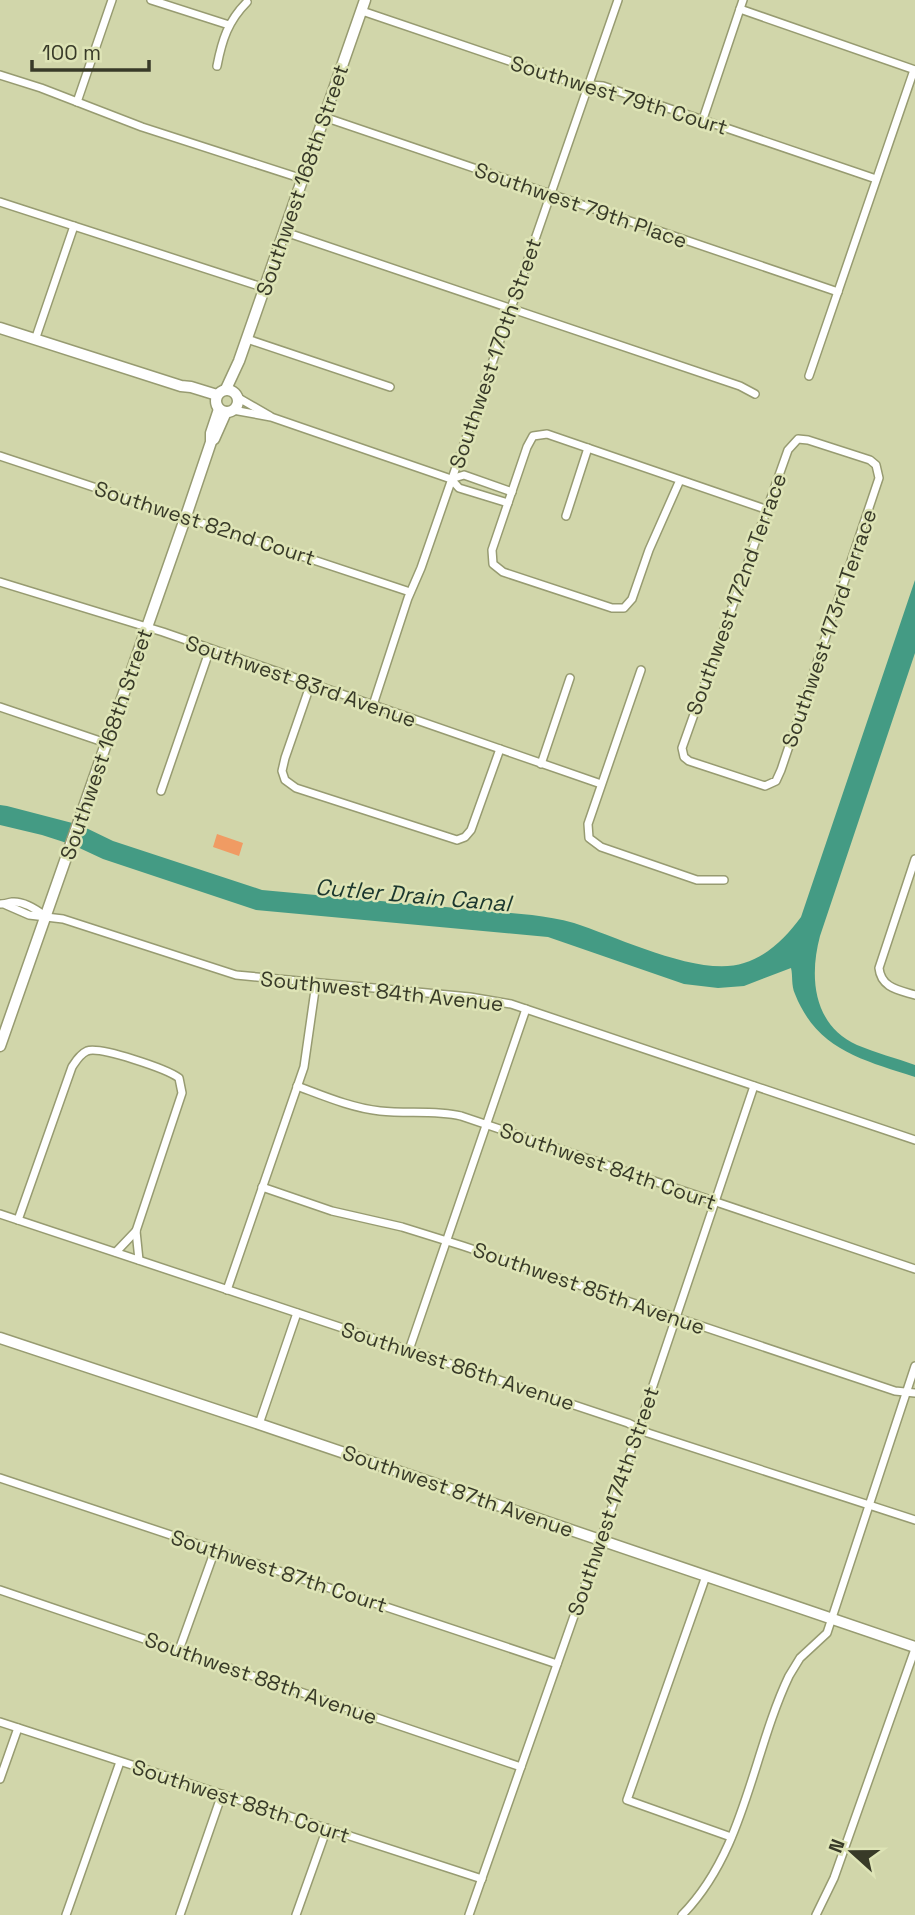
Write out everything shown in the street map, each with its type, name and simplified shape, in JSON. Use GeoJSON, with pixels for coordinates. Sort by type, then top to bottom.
{"type":"FeatureCollection","features":[{"type":"Feature","properties":{"kind":"street"},"geometry":{"type":"LineString","coordinates":[[77,102],[112,0]]}},
{"type":"Feature","properties":{"kind":"street"},"geometry":{"type":"LineString","coordinates":[[151,0],[229,25]]}},
{"type":"Feature","properties":{"kind":"street","name":"Southwest 170th Street"},"geometry":{"type":"LineString","coordinates":[[373,705],[410,592],[421,568],[618,0]]}},
{"type":"Feature","properties":{"kind":"street"},"geometry":{"type":"LineString","coordinates":[[703,119],[743,0]]}},
{"type":"Feature","properties":{"kind":"street"},"geometry":{"type":"LineString","coordinates":[[217,66],[220,48],[232,17],[247,2]]}},
{"type":"Feature","properties":{"kind":"street","name":"Southwest 79th Court"},"geometry":{"type":"LineString","coordinates":[[364,5],[577,84],[603,86],[876,179]]}},
{"type":"Feature","properties":{"kind":"street","name":"Southwest 168th Street"},"geometry":{"type":"LineString","coordinates":[[0,1046],[186,516],[211,442],[211,433],[226,400],[364,5]]}},
{"type":"Feature","properties":{"kind":"street"},"geometry":{"type":"LineString","coordinates":[[740,9],[915,70],[809,376]]}},
{"type":"Feature","properties":{"kind":"street"},"geometry":{"type":"LineString","coordinates":[[0,75],[142,127],[303,179]]}},
{"type":"Feature","properties":{"kind":"street","name":"Southwest 79th Place"},"geometry":{"type":"LineString","coordinates":[[324,117],[838,292]]}},
{"type":"Feature","properties":{"kind":"street"},"geometry":{"type":"LineString","coordinates":[[0,202],[265,288]]}},
{"type":"Feature","properties":{"kind":"street"},"geometry":{"type":"LineString","coordinates":[[35,340],[74,226]]}},
{"type":"Feature","properties":{"kind":"street"},"geometry":{"type":"LineString","coordinates":[[285,232],[740,386],[755,394]]}},
{"type":"Feature","properties":{"kind":"street"},"geometry":{"type":"LineString","coordinates":[[0,328],[191,387],[451,479],[460,488],[508,503]]}},
{"type":"Feature","properties":{"kind":"street"},"geometry":{"type":"LineString","coordinates":[[247,339],[390,387]]}},
{"type":"Feature","properties":{"kind":"street"},"geometry":{"type":"LineString","coordinates":[[226,400],[271,417]]}},
{"type":"Feature","properties":{"kind":"street"},"geometry":{"type":"LineString","coordinates":[[680,480],[649,550],[632,599],[624,608],[612,608],[503,572],[493,564],[492,550],[527,447],[537,434],[547,434],[768,510]]}},
{"type":"Feature","properties":{"kind":"street","name":"Southwest 172nd Terrace"},"geometry":{"type":"LineString","coordinates":[[682,753],[685,733],[788,450],[798,439],[808,440],[870,460],[878,469]]}},
{"type":"Feature","properties":{"kind":"street"},"geometry":{"type":"LineString","coordinates":[[566,516],[588,448]]}},
{"type":"Feature","properties":{"kind":"street","name":"Southwest 82nd Court"},"geometry":{"type":"LineString","coordinates":[[0,456],[410,592]]}},
{"type":"Feature","properties":{"kind":"street","name":"Southwest 173rd Terrace"},"geometry":{"type":"LineString","coordinates":[[682,753],[689,761],[754,785],[772,784],[781,770],[814,673],[878,482],[878,469]]}},
{"type":"Feature","properties":{"kind":"street"},"geometry":{"type":"LineString","coordinates":[[451,479],[464,475],[512,492]]}},
{"type":"Feature","properties":{"kind":"street","name":"Southwest 83rd Avenue"},"geometry":{"type":"LineString","coordinates":[[0,582],[210,649],[601,784]]}},
{"type":"Feature","properties":{"kind":"street"},"geometry":{"type":"LineString","coordinates":[[161,792],[210,649]]}},
{"type":"Feature","properties":{"kind":"street"},"geometry":{"type":"LineString","coordinates":[[641,670],[588,824],[589,838],[601,847],[698,880],[724,880]]}},
{"type":"Feature","properties":{"kind":"street"},"geometry":{"type":"LineString","coordinates":[[541,764],[570,678]]}},
{"type":"Feature","properties":{"kind":"street"},"geometry":{"type":"LineString","coordinates":[[311,683],[285,758],[283,775],[288,783],[296,788],[446,839],[461,840],[473,825],[500,749]]}},
{"type":"Feature","properties":{"kind":"street"},"geometry":{"type":"LineString","coordinates":[[0,707],[106,743]]}},
{"type":"Feature","properties":{"kind":"street"},"geometry":{"type":"LineString","coordinates":[[915,859],[880,963],[880,977],[888,986],[915,995]]}},
{"type":"Feature","properties":{"kind":"street"},"geometry":{"type":"LineString","coordinates":[[906,884],[915,887]]}},
{"type":"Feature","properties":{"kind":"street"},"geometry":{"type":"LineString","coordinates":[[3,904],[29,915],[45,917]]}},
{"type":"Feature","properties":{"kind":"street","name":"Southwest 84th Avenue"},"geometry":{"type":"LineString","coordinates":[[45,917],[62,919],[226,973],[470,997],[526,1009],[915,1140]]}},
{"type":"Feature","properties":{"kind":"street"},"geometry":{"type":"LineString","coordinates":[[227,1290],[307,1054],[316,983]]}},
{"type":"Feature","properties":{"kind":"street"},"geometry":{"type":"LineString","coordinates":[[408,1350],[526,1009]]}},
{"type":"Feature","properties":{"kind":"street"},"geometry":{"type":"LineString","coordinates":[[18,1220],[72,1068],[87,1051],[102,1050],[174,1074],[181,1082],[182,1093],[136,1231],[116,1252]]}},
{"type":"Feature","properties":{"kind":"street","name":"Southwest 84th Court"},"geometry":{"type":"LineString","coordinates":[[297,1086],[365,1109],[445,1113],[486,1124],[915,1269]]}},
{"type":"Feature","properties":{"kind":"street","name":"Southwest 174th Street"},"geometry":{"type":"LineString","coordinates":[[469,1915],[754,1086]]}},
{"type":"Feature","properties":{"kind":"street","name":"Southwest 85th Avenue"},"geometry":{"type":"LineString","coordinates":[[262,1187],[332,1211],[402,1227],[895,1391],[915,1393]]}},
{"type":"Feature","properties":{"kind":"street","name":"Southwest 86th Avenue"},"geometry":{"type":"LineString","coordinates":[[0,1213],[915,1520]]}},
{"type":"Feature","properties":{"kind":"street"},"geometry":{"type":"LineString","coordinates":[[136,1231],[139,1260]]}},
{"type":"Feature","properties":{"kind":"street"},"geometry":{"type":"LineString","coordinates":[[259,1424],[296,1312]]}},
{"type":"Feature","properties":{"kind":"street","name":"Southwest 87th Avenue"},"geometry":{"type":"LineString","coordinates":[[0,1338],[915,1648]]}},
{"type":"Feature","properties":{"kind":"street"},"geometry":{"type":"LineString","coordinates":[[682,1915],[714,1876],[731,1837],[785,1684],[800,1658],[827,1633],[915,1366]]}},
{"type":"Feature","properties":{"kind":"street","name":"Southwest 87th Court"},"geometry":{"type":"LineString","coordinates":[[0,1478],[557,1664]]}},
{"type":"Feature","properties":{"kind":"street"},"geometry":{"type":"LineString","coordinates":[[179,1650],[215,1550]]}},
{"type":"Feature","properties":{"kind":"street"},"geometry":{"type":"LineString","coordinates":[[706,1576],[627,1800],[731,1837]]}},
{"type":"Feature","properties":{"kind":"street","name":"Southwest 88th Avenue"},"geometry":{"type":"LineString","coordinates":[[0,1590],[521,1767]]}},
{"type":"Feature","properties":{"kind":"street"},"geometry":{"type":"LineString","coordinates":[[816,1915],[834,1878],[915,1648]]}},
{"type":"Feature","properties":{"kind":"street","name":"Southwest 88th Court"},"geometry":{"type":"LineString","coordinates":[[0,1721],[482,1879]]}},
{"type":"Feature","properties":{"kind":"street"},"geometry":{"type":"LineString","coordinates":[[0,1779],[18,1728]]}},
{"type":"Feature","properties":{"kind":"street"},"geometry":{"type":"LineString","coordinates":[[66,1915],[120,1762]]}},
{"type":"Feature","properties":{"kind":"street"},"geometry":{"type":"LineString","coordinates":[[180,1915],[222,1794]]}},
{"type":"Feature","properties":{"kind":"street"},"geometry":{"type":"LineString","coordinates":[[296,1915],[327,1828]]}},
{"type":"Feature","properties":{"kind":"shaded area"},"geometry":{"type":"Polygon","coordinates":[[[217,834],[243,843],[239,856],[213,847],[217,834]]]}},
{"type":"Feature","properties":{"kind":"water"},"geometry":{"type":"Polygon","coordinates":[[[915,580],[915,653],[820,936],[815,983],[823,1013],[842,1036],[857,1045],[915,1065],[915,1077],[860,1058],[829,1040],[804,1013],[794,991],[791,968],[744,986],[718,988],[684,984],[548,937],[256,910],[103,859],[73,845],[0,825],[0,805],[80,825],[113,841],[262,890],[532,915],[574,923],[682,961],[726,966],[744,963],[761,956],[776,945],[801,917],[915,580]]]}},
{"type":"Feature","properties":{"kind":"water label","name":"Cutler Drain Canal"},"geometry":{"type":"Point","coordinates":[413,895]}}]}
